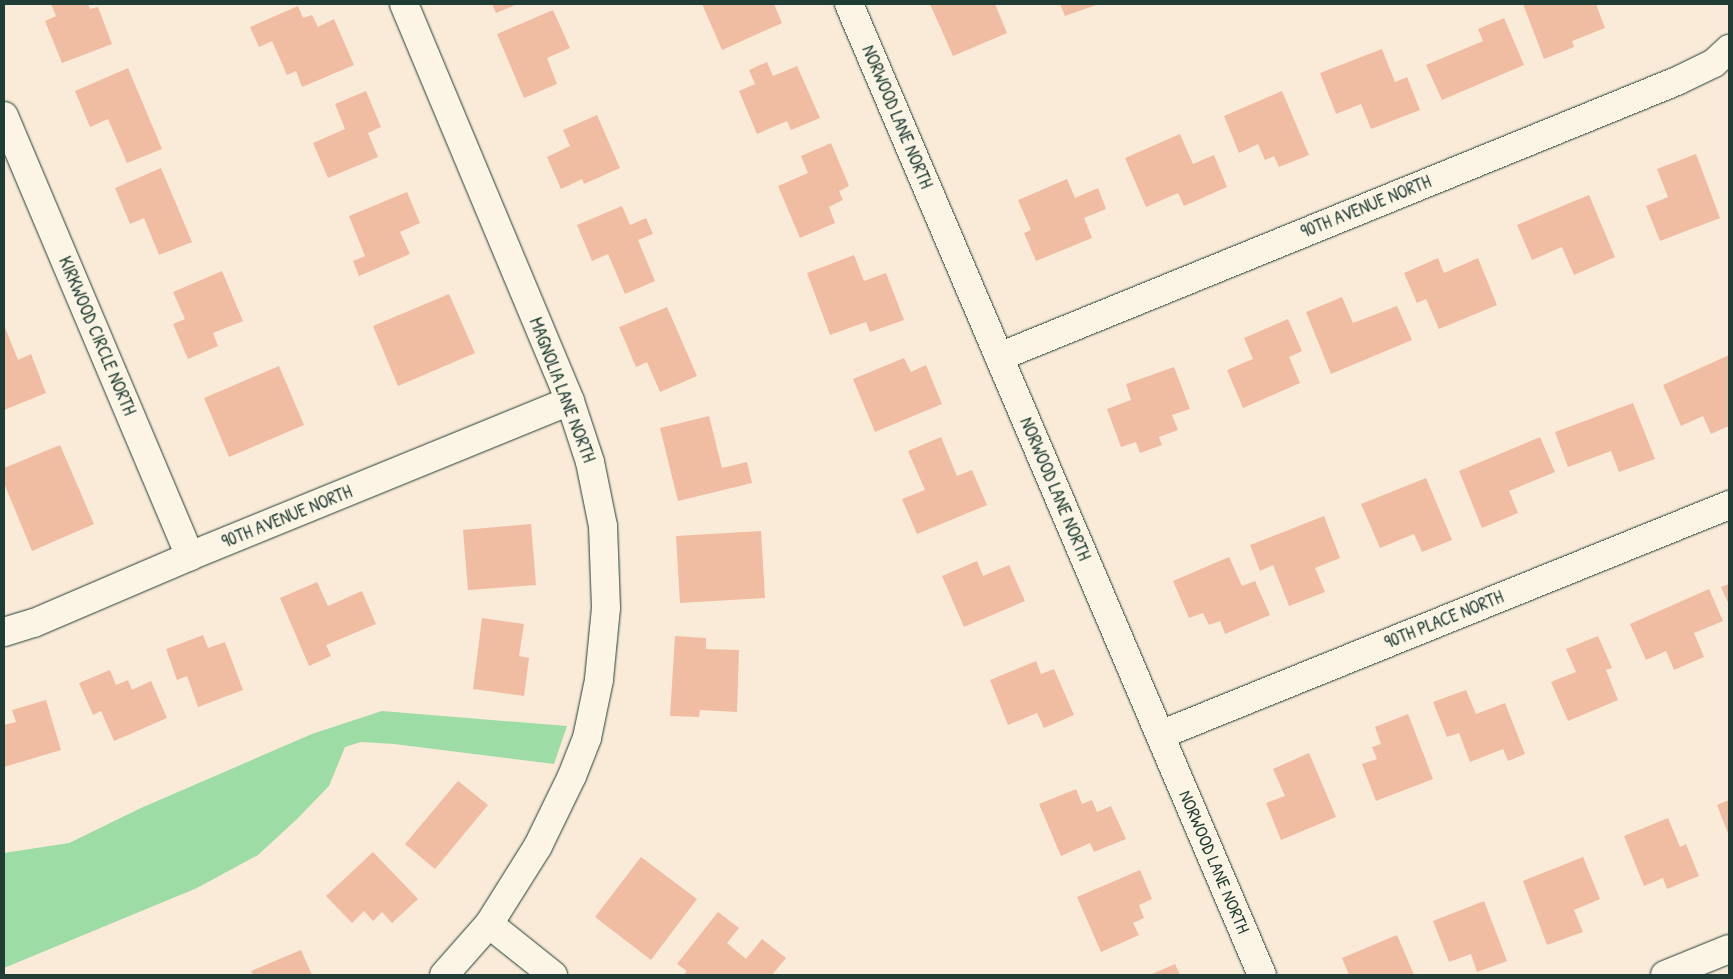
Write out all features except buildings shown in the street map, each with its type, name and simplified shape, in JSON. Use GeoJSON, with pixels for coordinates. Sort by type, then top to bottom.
{"type":"FeatureCollection","features":[{"type":"Feature","properties":{"kind":"street","name":"MAGNOLIA LANE NORTH"},"geometry":{"type":"LineString","coordinates":[[404,4],[570,401],[590,462],[603,526],[606,608],[599,680],[587,738],[572,776],[538,846],[489,924],[444,975]]}},
{"type":"Feature","properties":{"kind":"street","name":"NORWOOD LANE NORTH"},"geometry":{"type":"LineString","coordinates":[[849,4],[1262,975]]}},
{"type":"Feature","properties":{"kind":"street","name":"90TH AVENUE NORTH"},"geometry":{"type":"LineString","coordinates":[[999,357],[1677,81],[1714,63],[1729,49]]}},
{"type":"Feature","properties":{"kind":"street","name":"KIRKWOOD CIRCLE NORTH"},"geometry":{"type":"LineString","coordinates":[[4,116],[190,556]]}},
{"type":"Feature","properties":{"kind":"street","name":"90TH AVENUE NORTH"},"geometry":{"type":"LineString","coordinates":[[4,632],[34,623],[190,556],[570,401]]}},
{"type":"Feature","properties":{"kind":"street","name":"90TH PLACE NORTH"},"geometry":{"type":"LineString","coordinates":[[1160,735],[1729,505]]}},
{"type":"Feature","properties":{"kind":"street"},"geometry":{"type":"LineString","coordinates":[[489,924],[553,975]]}},
{"type":"Feature","properties":{"kind":"street"},"geometry":{"type":"LineString","coordinates":[[1665,975],[1701,968],[1729,949]]}},
{"type":"Feature","properties":{"kind":"green space"},"geometry":{"type":"Polygon","coordinates":[[[382,711],[567,726],[554,764],[394,744],[361,742],[345,747],[329,786],[258,855],[197,888],[4,968],[4,853],[69,843],[141,808],[312,734],[382,711]]]}}]}
